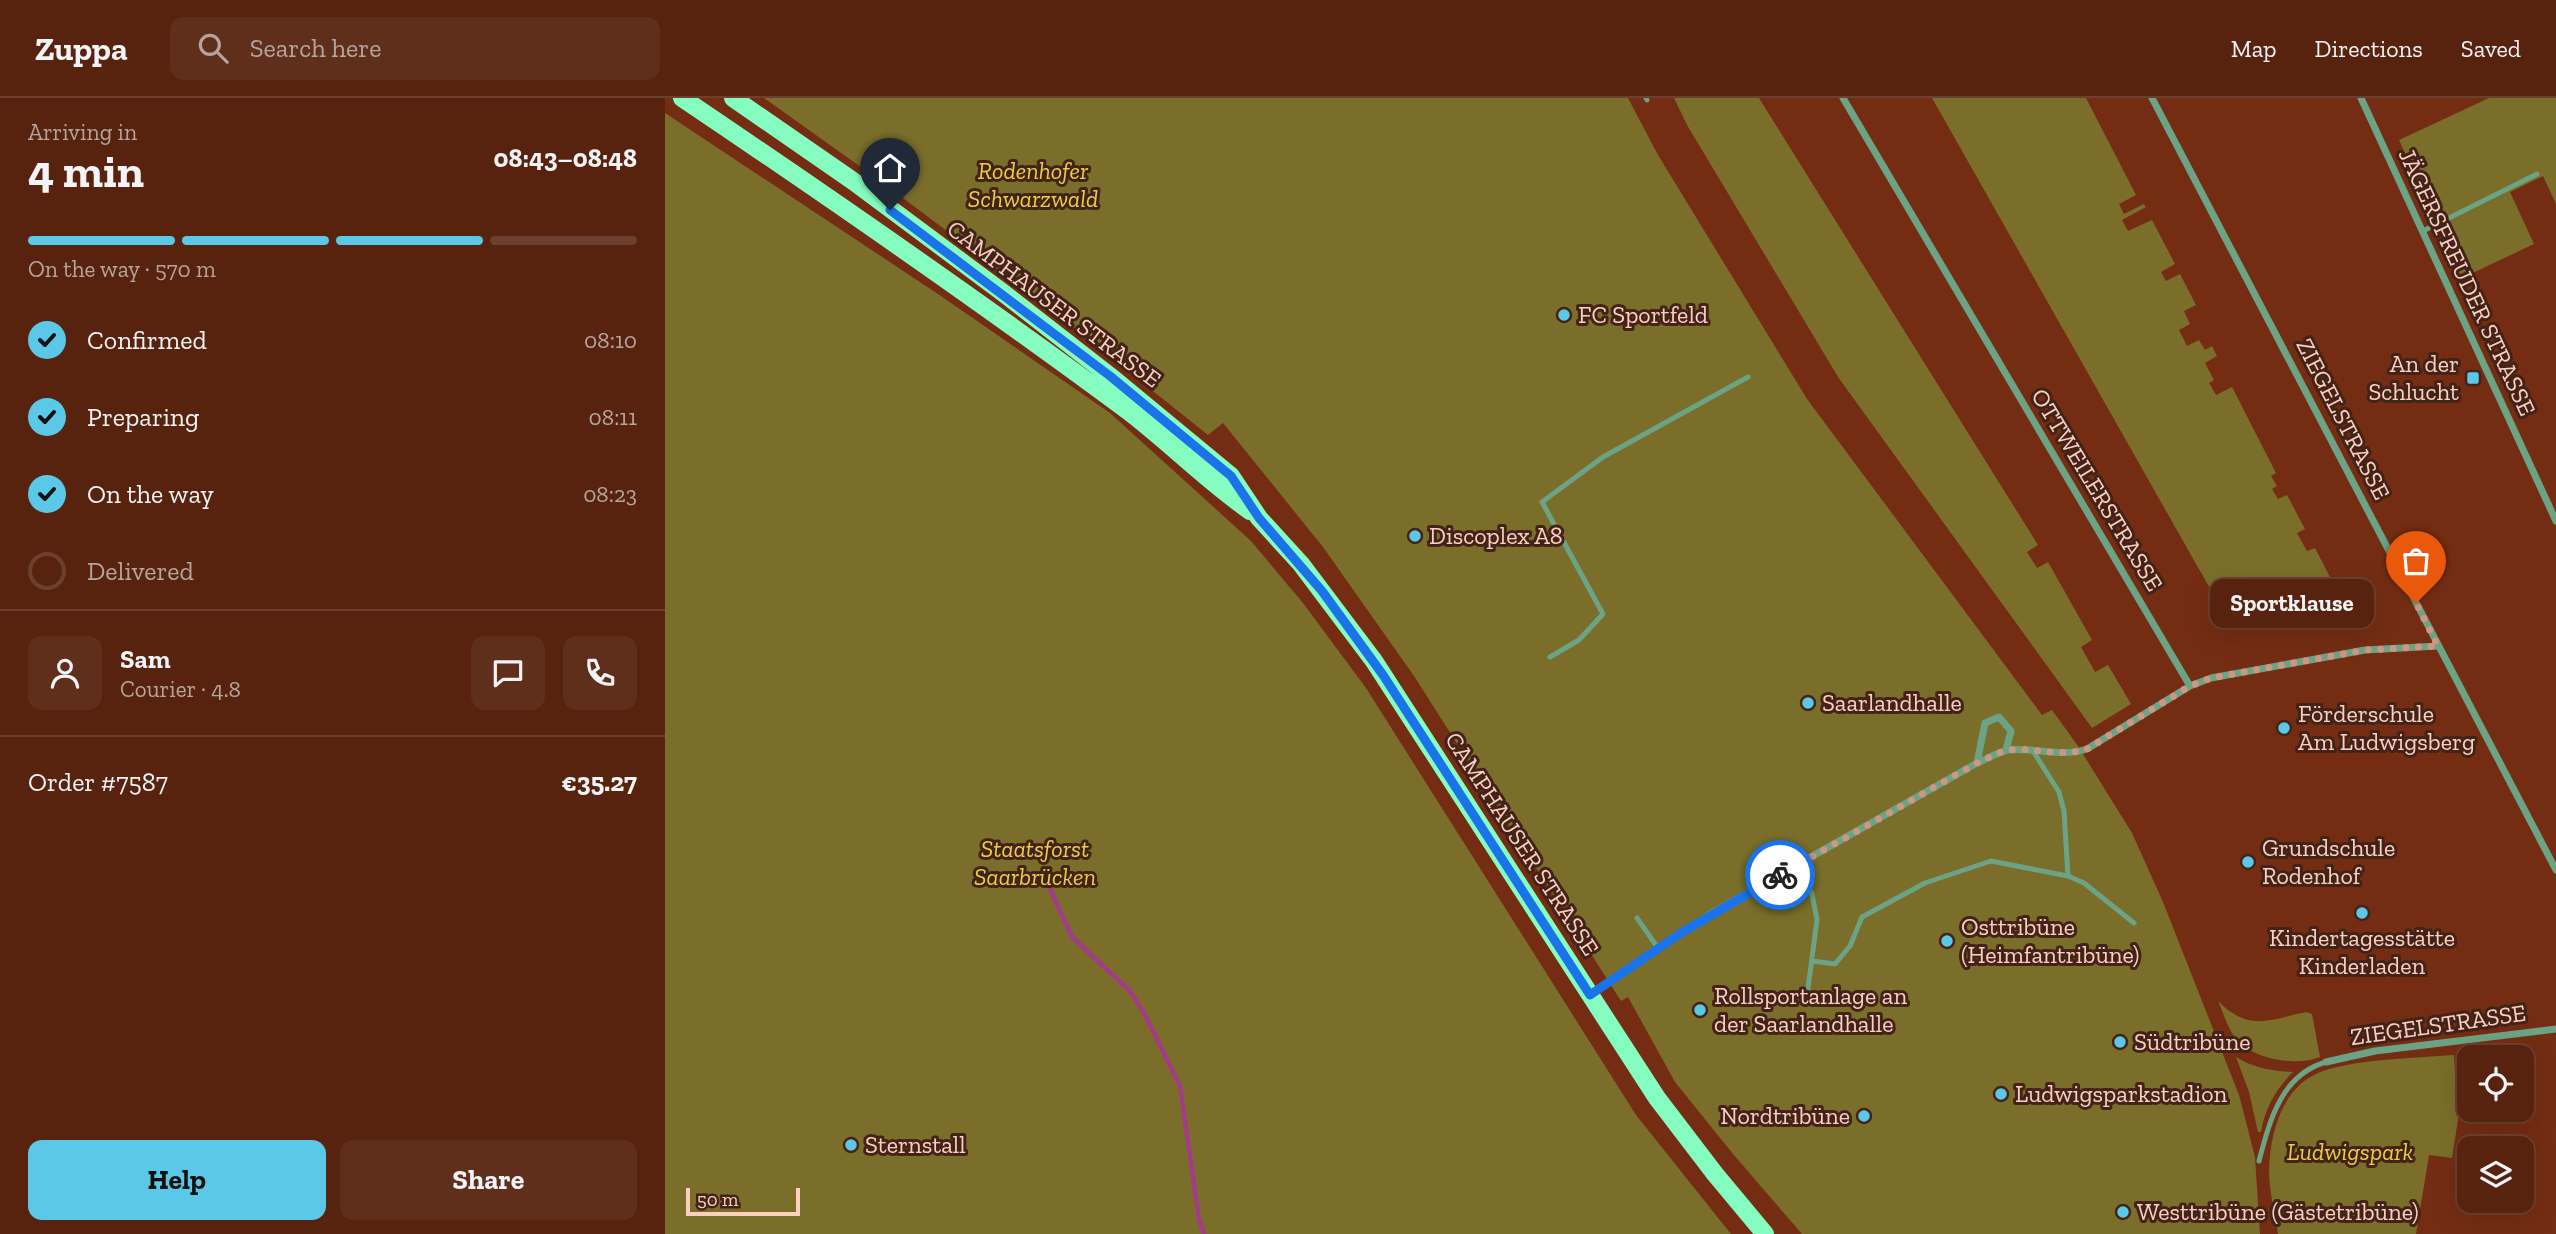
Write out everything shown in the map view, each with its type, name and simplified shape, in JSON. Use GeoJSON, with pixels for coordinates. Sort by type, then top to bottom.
{"type":"FeatureCollection","features":[{"type":"Feature","properties":{"kind":"main road","name":"CAMPHAUSER STRASSE"},"geometry":{"type":"LineString","coordinates":[[682,98],[957,286],[1131,413],[1221,491],[1259,518]]}},
{"type":"Feature","properties":{"kind":"main road","name":"CAMPHAUSER STRASSE"},"geometry":{"type":"LineString","coordinates":[[733,98],[853,181],[1110,376],[1231,476],[1259,518],[1301,564],[1374,661],[1657,1098],[1765,1234]]}},
{"type":"Feature","properties":{"kind":"street","name":"OTTWEILERSTRASSE"},"geometry":{"type":"LineString","coordinates":[[1843,98],[2190,686]]}},
{"type":"Feature","properties":{"kind":"street","name":"ZIEGELSTRASSE"},"geometry":{"type":"LineString","coordinates":[[2152,98],[2556,870]]}},
{"type":"Feature","properties":{"kind":"street","name":"JÄGERSFREUDER STRASSE"},"geometry":{"type":"LineString","coordinates":[[2361,98],[2556,521]]}},
{"type":"Feature","properties":{"kind":"street"},"geometry":{"type":"LineString","coordinates":[[1590,995],[1712,913],[1977,763],[2006,750],[2056,754],[2087,749],[2190,686],[2211,678],[2365,650],[2438,646]]}},
{"type":"Feature","properties":{"kind":"street"},"geometry":{"type":"LineString","coordinates":[[1977,763],[1985,723],[1999,717],[2011,731],[2006,750]]}},
{"type":"Feature","properties":{"kind":"street","name":"ZIEGELSTRASSE"},"geometry":{"type":"LineString","coordinates":[[2326,1062],[2375,1051],[2556,1029]]}},
{"type":"Feature","properties":{"kind":"lane"},"geometry":{"type":"LineString","coordinates":[[2423,231],[2537,174]]}},
{"type":"Feature","properties":{"kind":"lane"},"geometry":{"type":"LineString","coordinates":[[1550,657],[1579,640],[1603,614],[1542,502],[1603,457],[1748,377]]}},
{"type":"Feature","properties":{"kind":"lane"},"geometry":{"type":"LineString","coordinates":[[2032,750],[2059,792],[2064,811],[2068,876]]}},
{"type":"Feature","properties":{"kind":"lane"},"geometry":{"type":"LineString","coordinates":[[1812,961],[1835,964],[1850,946],[1862,917],[1925,883],[1991,861],[2068,876],[2084,883],[2134,923]]}},
{"type":"Feature","properties":{"kind":"lane"},"geometry":{"type":"LineString","coordinates":[[1797,865],[1812,894],[1817,920],[1806,1003]]}},
{"type":"Feature","properties":{"kind":"lane"},"geometry":{"type":"LineString","coordinates":[[1637,918],[1658,948]]}},
{"type":"Feature","properties":{"kind":"lane"},"geometry":{"type":"LineString","coordinates":[[2259,1161],[2268,1127],[2287,1088],[2308,1067],[2326,1062]]}},
{"type":"Feature","properties":{"kind":"green space","name":"Rodenhofer Schwarzwald"},"geometry":{"type":"Polygon","coordinates":[[[764,98],[1628,98],[1658,155],[1807,399],[2042,715],[2052,710],[2078,746],[2132,833],[2163,902],[2239,1095],[2255,1157],[2260,1234],[1802,1234],[1675,1082],[1628,997],[1621,1001],[1414,676],[1323,547],[1223,423],[1208,435],[1044,304],[879,180],[764,98]]]}},
{"type":"Feature","properties":{"kind":"green space"},"geometry":{"type":"Polygon","coordinates":[[[1674,98],[1759,98],[2038,545],[2027,552],[2037,568],[2048,562],[2092,640],[2081,647],[2095,672],[2108,665],[2131,704],[2092,728],[1838,377],[1687,125],[1674,98]]]}},
{"type":"Feature","properties":{"kind":"green space"},"geometry":{"type":"Polygon","coordinates":[[[1932,98],[2086,98],[2136,195],[2119,204],[2124,214],[2144,204],[2146,207],[2122,220],[2128,231],[2152,220],[2175,264],[2161,272],[2166,281],[2180,274],[2196,305],[2184,311],[2190,324],[2179,330],[2187,346],[2199,340],[2205,350],[2212,346],[2217,356],[2205,363],[2214,380],[2209,383],[2216,395],[2232,387],[2276,473],[2271,476],[2277,486],[2272,489],[2278,499],[2287,495],[2305,529],[2297,533],[2307,551],[2315,548],[2332,581],[2324,583],[2325,589],[2290,595],[2290,600],[2283,601],[2281,591],[2267,593],[2268,607],[2225,615],[1932,98]]]}},
{"type":"Feature","properties":{"kind":"green space"},"geometry":{"type":"Polygon","coordinates":[[[2489,98],[2556,98],[2556,204],[2543,176],[2510,192],[2534,244],[2462,278],[2399,140],[2489,98]]]}},
{"type":"Feature","properties":{"kind":"green space","name":"Staatsforst Saarbrücken"},"geometry":{"type":"Polygon","coordinates":[[[665,113],[938,294],[1110,413],[1251,541],[1303,603],[1366,688],[1636,1115],[1731,1234],[665,1234],[665,113]]]}},
{"type":"Feature","properties":{"kind":"green space"},"geometry":{"type":"Polygon","coordinates":[[[2218,1001],[2229,1011],[2249,1020],[2270,1020],[2306,1012],[2312,1014],[2320,1057],[2286,1061],[2250,1050],[2234,1036],[2218,1001]]]}},
{"type":"Feature","properties":{"kind":"green space","name":"Ludwigspark"},"geometry":{"type":"Polygon","coordinates":[[[2454,1055],[2458,1122],[2452,1158],[2429,1155],[2416,1234],[2278,1234],[2269,1170],[2275,1128],[2286,1102],[2304,1081],[2316,1074],[2346,1065],[2454,1055]]]}},
{"type":"Feature","properties":{"kind":"green space"},"geometry":{"type":"Polygon","coordinates":[[[2236,1057],[2263,1068],[2293,1072],[2272,1099],[2261,1132],[2258,1132],[2249,1092],[2236,1057]]]}},
{"type":"Feature","properties":{"kind":"waterway"},"geometry":{"type":"LineString","coordinates":[[1050,889],[1072,937],[1130,991],[1144,1013],[1180,1086],[1199,1219],[1204,1234]]}},
{"type":"Feature","properties":{"kind":"way so far"},"geometry":{"type":"LineString","coordinates":[[1780,875],[1977,763],[2006,750],[2056,754],[2087,749],[2190,686],[2211,678],[2365,650],[2438,646],[2416,603]]}},
{"type":"Feature","properties":{"kind":"place","name":"FC Sportfeld"},"geometry":{"type":"Point","coordinates":[1564,315]}},
{"type":"Feature","properties":{"kind":"place","name":"An der Schlucht"},"geometry":{"type":"Point","coordinates":[2473,378]}},
{"type":"Feature","properties":{"kind":"place","name":"Discoplex A8"},"geometry":{"type":"Point","coordinates":[1415,536]}},
{"type":"Feature","properties":{"kind":"place","name":"Sportklause"},"geometry":{"type":"Point","coordinates":[2416,603]}},
{"type":"Feature","properties":{"kind":"place","name":"Saarlandhalle"},"geometry":{"type":"Point","coordinates":[1808,703]}},
{"type":"Feature","properties":{"kind":"place","name":"Förderschule Am Ludwigsberg"},"geometry":{"type":"Point","coordinates":[2284,728]}},
{"type":"Feature","properties":{"kind":"place","name":"Grundschule Rodenhof"},"geometry":{"type":"Point","coordinates":[2248,862]}},
{"type":"Feature","properties":{"kind":"place","name":"Kindertagesstätte Kinderladen"},"geometry":{"type":"Point","coordinates":[2362,913]}},
{"type":"Feature","properties":{"kind":"place","name":"Osttribüne (Heimfantribüne)"},"geometry":{"type":"Point","coordinates":[1947,941]}},
{"type":"Feature","properties":{"kind":"place","name":"Rollsportanlage an der Saarlandhalle"},"geometry":{"type":"Point","coordinates":[1700,1010]}},
{"type":"Feature","properties":{"kind":"place","name":"Südtribüne"},"geometry":{"type":"Point","coordinates":[2120,1042]}},
{"type":"Feature","properties":{"kind":"place","name":"Ludwigsparkstadion"},"geometry":{"type":"Point","coordinates":[2001,1094]}},
{"type":"Feature","properties":{"kind":"place","name":"Nordtribüne"},"geometry":{"type":"Point","coordinates":[1864,1116]}},
{"type":"Feature","properties":{"kind":"place","name":"Sternstall"},"geometry":{"type":"Point","coordinates":[851,1145]}},
{"type":"Feature","properties":{"kind":"place","name":"Westtribüne (Gästetribüne)"},"geometry":{"type":"Point","coordinates":[2123,1212]}},
{"type":"Feature","properties":{"kind":"route"},"geometry":{"type":"LineString","coordinates":[[890,210],[1110,376],[1231,476],[1259,518],[1301,564],[1383,675],[1590,995],[1712,913],[1780,875]]}}]}
